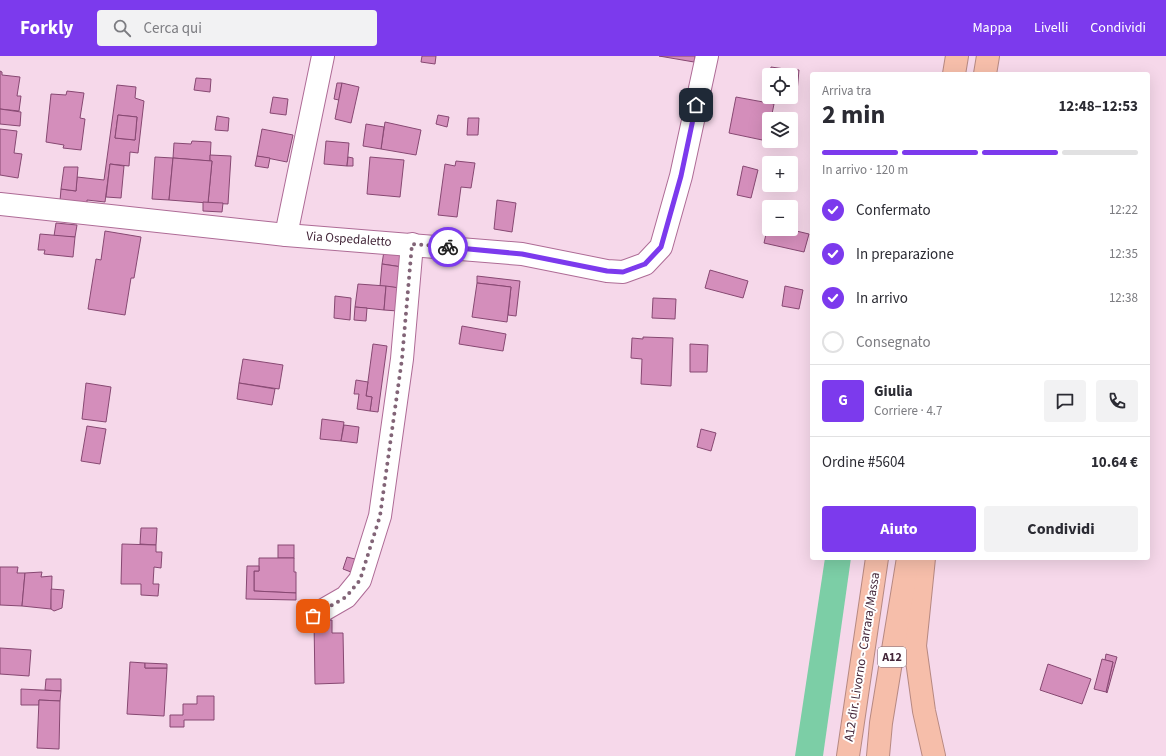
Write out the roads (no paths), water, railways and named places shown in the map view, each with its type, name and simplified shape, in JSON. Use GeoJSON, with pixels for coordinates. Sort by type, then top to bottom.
{"type":"FeatureCollection","features":[{"type":"Feature","properties":{"kind":"highway"},"geometry":{"type":"LineString","coordinates":[[954,72],[957,56]]}},
{"type":"Feature","properties":{"kind":"highway"},"geometry":{"type":"LineString","coordinates":[[985,72],[988,56]]}},
{"type":"Feature","properties":{"kind":"highway","name":"A12 dir. Livorno - Carrara/Massa"},"geometry":{"type":"LineString","coordinates":[[848,756],[877,560]]}},
{"type":"Feature","properties":{"kind":"highway","name":"A12"},"geometry":{"type":"LineString","coordinates":[[878,756],[881,723],[908,560]]}},
{"type":"Feature","properties":{"kind":"highway"},"geometry":{"type":"LineString","coordinates":[[924,560],[915,646],[924,711],[934,756]]}},
{"type":"Feature","properties":{"kind":"street"},"geometry":{"type":"LineString","coordinates":[[286,235],[323,56]]}},
{"type":"Feature","properties":{"kind":"street","name":"Via Ospedaletto"},"geometry":{"type":"LineString","coordinates":[[0,204],[286,235],[522,254],[607,271],[623,272],[645,264],[661,247],[681,176],[707,56]]}},
{"type":"Feature","properties":{"kind":"street"},"geometry":{"type":"LineString","coordinates":[[313,616],[346,597],[360,580],[380,516],[402,359],[412,244]]}}]}
